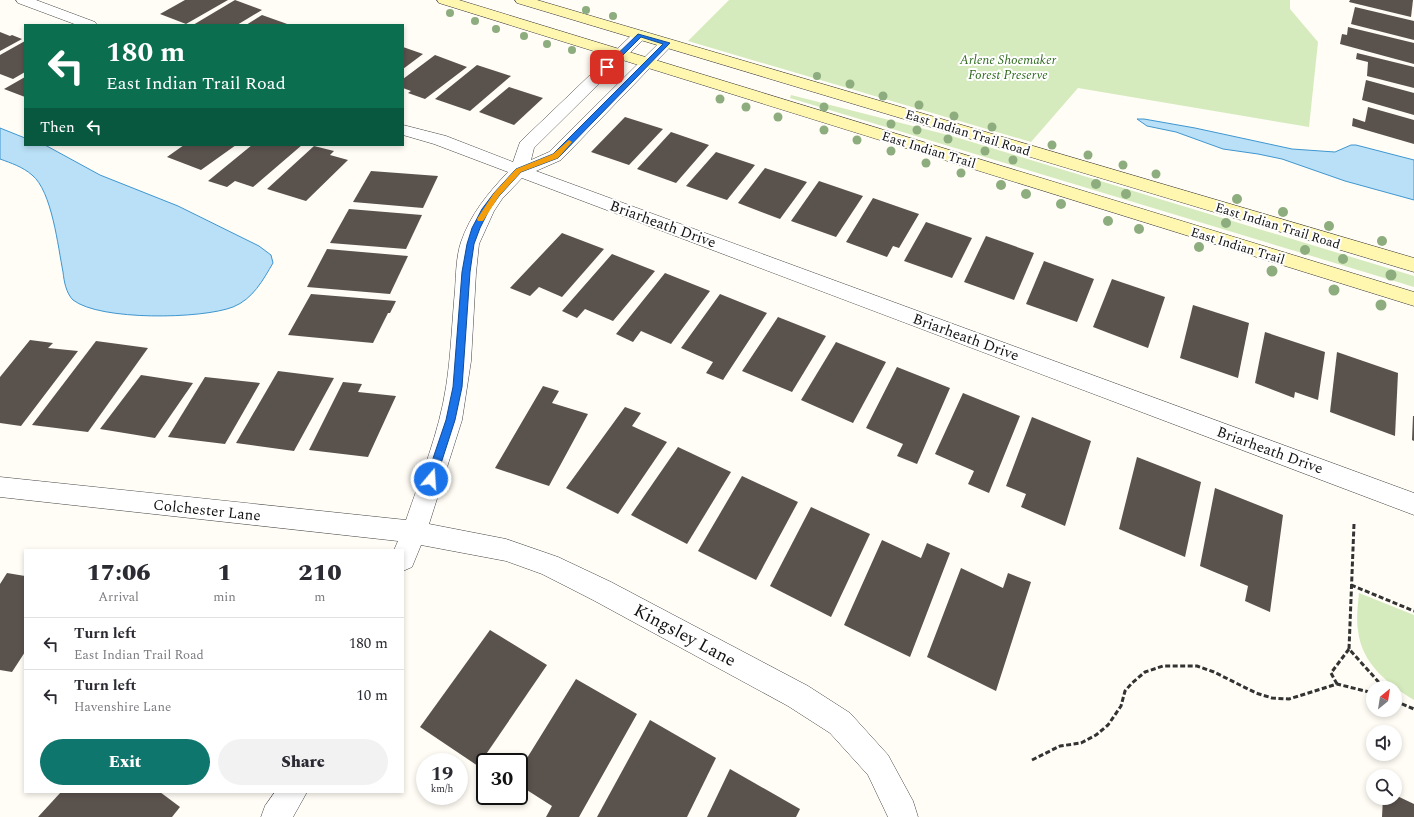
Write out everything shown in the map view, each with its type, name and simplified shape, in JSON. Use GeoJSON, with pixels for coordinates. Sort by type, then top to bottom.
{"type":"FeatureCollection","features":[{"type":"Feature","properties":{"kind":"main road","name":"East Indian Trail"},"geometry":{"type":"LineString","coordinates":[[444,0],[1414,299]]}},
{"type":"Feature","properties":{"kind":"main road","name":"East Indian Trail Road"},"geometry":{"type":"LineString","coordinates":[[522,0],[1414,265]]}},
{"type":"Feature","properties":{"kind":"street"},"geometry":{"type":"LineString","coordinates":[[23,0],[87,24]]}},
{"type":"Feature","properties":{"kind":"street"},"geometry":{"type":"LineString","coordinates":[[519,171],[526,146],[640,35]]}},
{"type":"Feature","properties":{"kind":"street"},"geometry":{"type":"LineString","coordinates":[[404,557],[414,532],[451,420],[457,387],[466,272],[470,244],[476,228],[486,209],[496,195],[519,171],[555,156],[667,43]]}},
{"type":"Feature","properties":{"kind":"street"},"geometry":{"type":"LineString","coordinates":[[404,130],[440,140],[519,171]]}},
{"type":"Feature","properties":{"kind":"street","name":"Briarheath Drive"},"geometry":{"type":"LineString","coordinates":[[519,171],[1414,504]]}},
{"type":"Feature","properties":{"kind":"street","name":"Colchester Lane"},"geometry":{"type":"LineString","coordinates":[[0,487],[414,532]]}},
{"type":"Feature","properties":{"kind":"street","name":"Kingsley Lane"},"geometry":{"type":"LineString","coordinates":[[414,532],[506,550],[549,565],[602,591],[798,696],[840,723],[878,765],[902,812],[903,817]]}},
{"type":"Feature","properties":{"kind":"street"},"geometry":{"type":"LineString","coordinates":[[276,817],[291,793]]}},
{"type":"Feature","properties":{"kind":"path"},"geometry":{"type":"LineString","coordinates":[[1337,684],[1331,673],[1349,649],[1354,524]]}},
{"type":"Feature","properties":{"kind":"path"},"geometry":{"type":"LineString","coordinates":[[1351,585],[1414,611]]}},
{"type":"Feature","properties":{"kind":"path"},"geometry":{"type":"LineString","coordinates":[[1349,649],[1378,681]]}},
{"type":"Feature","properties":{"kind":"path"},"geometry":{"type":"LineString","coordinates":[[1032,760],[1060,746],[1081,743],[1096,735],[1108,725],[1121,706],[1125,691],[1132,683],[1145,672],[1162,666],[1197,666],[1214,672],[1256,693],[1272,698],[1289,699],[1337,684],[1366,691]]}},
{"type":"Feature","properties":{"kind":"path"},"geometry":{"type":"LineString","coordinates":[[1402,704],[1414,709]]}},
{"type":"Feature","properties":{"kind":"green space","name":"Arlene Shoemaker Forest Preserve"},"geometry":{"type":"Polygon","coordinates":[[[729,0],[1290,0],[1290,9],[1318,42],[1309,127],[1078,88],[1031,142],[688,41],[729,0]]]}},
{"type":"Feature","properties":{"kind":"green space"},"geometry":{"type":"Polygon","coordinates":[[[791,95],[952,136],[1414,276],[1414,287],[790,98],[791,95]]]}},
{"type":"Feature","properties":{"kind":"green space"},"geometry":{"type":"Polygon","coordinates":[[[1359,593],[1414,615],[1414,700],[1402,692],[1402,681],[1387,681],[1377,671],[1364,653],[1360,642],[1357,625],[1359,593]]]}},
{"type":"Feature","properties":{"kind":"water"},"geometry":{"type":"Polygon","coordinates":[[[1137,119],[1195,128],[1292,149],[1335,152],[1351,145],[1356,145],[1414,160],[1414,200],[1345,181],[1282,159],[1223,149],[1176,132],[1147,126],[1137,119]]]}},
{"type":"Feature","properties":{"kind":"water"},"geometry":{"type":"Polygon","coordinates":[[[0,128],[24,138],[24,146],[47,146],[100,175],[178,206],[259,246],[271,255],[273,263],[252,294],[240,304],[218,311],[176,316],[152,316],[105,312],[86,307],[73,300],[67,290],[53,220],[45,193],[32,175],[17,166],[0,159],[0,128]]]}},
{"type":"Feature","properties":{"kind":"building"},"geometry":{"type":"Polygon","coordinates":[[[185,0],[228,0],[186,24],[160,14],[185,0]]]}},
{"type":"Feature","properties":{"kind":"building"},"geometry":{"type":"Polygon","coordinates":[[[235,0],[262,10],[239,24],[195,24],[235,0]]]}},
{"type":"Feature","properties":{"kind":"building"},"geometry":{"type":"Polygon","coordinates":[[[1350,0],[1413,0],[1411,17],[1349,2],[1350,0]]]}},
{"type":"Feature","properties":{"kind":"building"},"geometry":{"type":"Polygon","coordinates":[[[1355,7],[1414,21],[1414,40],[1351,24],[1355,7]]]}},
{"type":"Feature","properties":{"kind":"building"},"geometry":{"type":"Polygon","coordinates":[[[262,15],[287,24],[248,24],[262,15]]]}},
{"type":"Feature","properties":{"kind":"building"},"geometry":{"type":"Polygon","coordinates":[[[1348,27],[1414,43],[1414,64],[1340,44],[1342,34],[1347,35],[1348,27]]]}},
{"type":"Feature","properties":{"kind":"building"},"geometry":{"type":"Polygon","coordinates":[[[0,32],[10,36],[12,35],[22,39],[0,51],[0,32]]]}},
{"type":"Feature","properties":{"kind":"building"},"geometry":{"type":"Polygon","coordinates":[[[24,42],[24,73],[13,79],[0,74],[0,55],[24,42]]]}},
{"type":"Feature","properties":{"kind":"building"},"geometry":{"type":"Polygon","coordinates":[[[404,47],[423,54],[404,68],[404,47]]]}},
{"type":"Feature","properties":{"kind":"building"},"geometry":{"type":"Polygon","coordinates":[[[1357,53],[1414,67],[1414,88],[1367,76],[1368,62],[1356,59],[1357,53]]]}},
{"type":"Feature","properties":{"kind":"building"},"geometry":{"type":"Polygon","coordinates":[[[435,55],[467,67],[425,99],[408,93],[411,91],[404,88],[404,78],[435,55]]]}},
{"type":"Feature","properties":{"kind":"building"},"geometry":{"type":"Polygon","coordinates":[[[477,65],[511,76],[470,111],[435,99],[477,65]]]}},
{"type":"Feature","properties":{"kind":"building"},"geometry":{"type":"Polygon","coordinates":[[[24,78],[24,97],[4,89],[24,78]]]}},
{"type":"Feature","properties":{"kind":"building"},"geometry":{"type":"Polygon","coordinates":[[[1366,80],[1414,93],[1414,115],[1362,100],[1366,80]]]}},
{"type":"Feature","properties":{"kind":"building"},"geometry":{"type":"Polygon","coordinates":[[[509,87],[543,98],[514,125],[479,112],[509,87]]]}},
{"type":"Feature","properties":{"kind":"building"},"geometry":{"type":"Polygon","coordinates":[[[1368,107],[1414,120],[1414,144],[1352,126],[1353,118],[1365,122],[1368,107]]]}},
{"type":"Feature","properties":{"kind":"building"},"geometry":{"type":"Polygon","coordinates":[[[625,117],[663,129],[629,165],[591,152],[625,117]]]}},
{"type":"Feature","properties":{"kind":"building"},"geometry":{"type":"Polygon","coordinates":[[[671,132],[709,145],[676,183],[637,169],[671,132]]]}},
{"type":"Feature","properties":{"kind":"building"},"geometry":{"type":"Polygon","coordinates":[[[183,146],[235,146],[201,170],[167,157],[183,146]]]}},
{"type":"Feature","properties":{"kind":"building"},"geometry":{"type":"Polygon","coordinates":[[[251,146],[301,146],[253,187],[235,181],[227,187],[208,181],[251,146]]]}},
{"type":"Feature","properties":{"kind":"building"},"geometry":{"type":"Polygon","coordinates":[[[314,146],[334,151],[330,155],[348,160],[306,201],[267,189],[314,146]]]}},
{"type":"Feature","properties":{"kind":"building"},"geometry":{"type":"Polygon","coordinates":[[[716,152],[755,165],[727,200],[686,186],[716,152]]]}},
{"type":"Feature","properties":{"kind":"building"},"geometry":{"type":"Polygon","coordinates":[[[765,168],[807,182],[780,219],[738,203],[765,168]]]}},
{"type":"Feature","properties":{"kind":"building"},"geometry":{"type":"Polygon","coordinates":[[[371,171],[438,176],[423,208],[353,202],[371,171]]]}},
{"type":"Feature","properties":{"kind":"building"},"geometry":{"type":"Polygon","coordinates":[[[819,181],[863,196],[836,237],[791,221],[819,181]]]}},
{"type":"Feature","properties":{"kind":"building"},"geometry":{"type":"Polygon","coordinates":[[[873,198],[919,214],[899,248],[893,246],[887,257],[846,242],[873,198]]]}},
{"type":"Feature","properties":{"kind":"building"},"geometry":{"type":"Polygon","coordinates":[[[349,209],[422,215],[406,249],[330,243],[349,209]]]}},
{"type":"Feature","properties":{"kind":"building"},"geometry":{"type":"Polygon","coordinates":[[[926,222],[972,238],[952,278],[904,261],[926,222]]]}},
{"type":"Feature","properties":{"kind":"building"},"geometry":{"type":"Polygon","coordinates":[[[562,233],[604,249],[562,297],[539,287],[530,296],[510,288],[562,233]]]}},
{"type":"Feature","properties":{"kind":"building"},"geometry":{"type":"Polygon","coordinates":[[[986,236],[1034,253],[1014,300],[964,282],[986,236]]]}},
{"type":"Feature","properties":{"kind":"building"},"geometry":{"type":"Polygon","coordinates":[[[327,249],[408,256],[390,294],[307,287],[327,249]]]}},
{"type":"Feature","properties":{"kind":"building"},"geometry":{"type":"Polygon","coordinates":[[[612,254],[655,271],[613,321],[585,309],[577,318],[562,311],[612,254]]]}},
{"type":"Feature","properties":{"kind":"building"},"geometry":{"type":"Polygon","coordinates":[[[1044,261],[1094,279],[1077,322],[1026,304],[1044,261]]]}},
{"type":"Feature","properties":{"kind":"building"},"geometry":{"type":"Polygon","coordinates":[[[665,273],[710,291],[671,344],[641,331],[633,342],[616,334],[665,273]]]}},
{"type":"Feature","properties":{"kind":"building"},"geometry":{"type":"Polygon","coordinates":[[[1112,279],[1165,297],[1148,348],[1093,327],[1112,279]]]}},
{"type":"Feature","properties":{"kind":"building"},"geometry":{"type":"Polygon","coordinates":[[[311,294],[396,301],[390,313],[388,313],[373,343],[288,335],[311,294]]]}},
{"type":"Feature","properties":{"kind":"building"},"geometry":{"type":"Polygon","coordinates":[[[720,294],[767,313],[723,380],[706,373],[713,362],[681,348],[720,294]]]}},
{"type":"Feature","properties":{"kind":"building"},"geometry":{"type":"Polygon","coordinates":[[[1193,305],[1249,323],[1238,378],[1180,358],[1193,305]]]}},
{"type":"Feature","properties":{"kind":"building"},"geometry":{"type":"Polygon","coordinates":[[[778,317],[826,336],[792,392],[742,371],[778,317]]]}},
{"type":"Feature","properties":{"kind":"building"},"geometry":{"type":"Polygon","coordinates":[[[1265,332],[1325,352],[1318,400],[1295,392],[1294,398],[1255,383],[1265,332]]]}},
{"type":"Feature","properties":{"kind":"building"},"geometry":{"type":"Polygon","coordinates":[[[30,340],[53,343],[48,348],[78,351],[21,426],[0,423],[0,377],[30,340]]]}},
{"type":"Feature","properties":{"kind":"building"},"geometry":{"type":"Polygon","coordinates":[[[96,341],[148,348],[88,432],[32,425],[96,341]]]}},
{"type":"Feature","properties":{"kind":"building"},"geometry":{"type":"Polygon","coordinates":[[[836,342],[886,362],[853,423],[801,400],[836,342]]]}},
{"type":"Feature","properties":{"kind":"building"},"geometry":{"type":"Polygon","coordinates":[[[1337,352],[1398,373],[1395,436],[1330,412],[1337,352]]]}},
{"type":"Feature","properties":{"kind":"building"},"geometry":{"type":"Polygon","coordinates":[[[897,367],[950,388],[917,464],[897,456],[903,444],[866,428],[897,367]]]}},
{"type":"Feature","properties":{"kind":"building"},"geometry":{"type":"Polygon","coordinates":[[[278,371],[334,378],[294,451],[236,443],[278,371]]]}},
{"type":"Feature","properties":{"kind":"building"},"geometry":{"type":"Polygon","coordinates":[[[141,375],[193,383],[155,438],[100,429],[141,375]]]}},
{"type":"Feature","properties":{"kind":"building"},"geometry":{"type":"Polygon","coordinates":[[[205,377],[260,383],[225,444],[168,437],[205,377]]]}},
{"type":"Feature","properties":{"kind":"building"},"geometry":{"type":"Polygon","coordinates":[[[343,382],[362,384],[358,392],[396,396],[368,457],[309,450],[343,382]]]}},
{"type":"Feature","properties":{"kind":"building"},"geometry":{"type":"Polygon","coordinates":[[[543,386],[559,391],[552,403],[588,414],[549,486],[495,468],[543,386]]]}},
{"type":"Feature","properties":{"kind":"building"},"geometry":{"type":"Polygon","coordinates":[[[963,393],[1020,416],[989,493],[968,484],[974,471],[935,454],[963,393]]]}},
{"type":"Feature","properties":{"kind":"building"},"geometry":{"type":"Polygon","coordinates":[[[625,407],[641,413],[632,426],[667,442],[618,514],[566,488],[625,407]]]}},
{"type":"Feature","properties":{"kind":"building"},"geometry":{"type":"Polygon","coordinates":[[[1414,416],[1414,441],[1412,440],[1414,416]]]}},
{"type":"Feature","properties":{"kind":"building"},"geometry":{"type":"Polygon","coordinates":[[[1032,417],[1091,441],[1065,526],[1021,507],[1026,494],[1006,486],[1032,417]]]}},
{"type":"Feature","properties":{"kind":"building"},"geometry":{"type":"Polygon","coordinates":[[[678,447],[731,472],[687,544],[631,515],[678,447]]]}},
{"type":"Feature","properties":{"kind":"building"},"geometry":{"type":"Polygon","coordinates":[[[1137,457],[1201,482],[1185,557],[1119,529],[1137,457]]]}},
{"type":"Feature","properties":{"kind":"building"},"geometry":{"type":"Polygon","coordinates":[[[742,476],[798,502],[756,580],[698,551],[742,476]]]}},
{"type":"Feature","properties":{"kind":"building"},"geometry":{"type":"Polygon","coordinates":[[[1215,488],[1283,515],[1270,612],[1245,601],[1248,586],[1200,566],[1215,488]]]}},
{"type":"Feature","properties":{"kind":"building"},"geometry":{"type":"Polygon","coordinates":[[[811,507],[870,534],[831,617],[770,586],[811,507]]]}},
{"type":"Feature","properties":{"kind":"building"},"geometry":{"type":"Polygon","coordinates":[[[882,540],[921,558],[927,543],[950,553],[910,657],[844,625],[882,540]]]}},
{"type":"Feature","properties":{"kind":"building"},"geometry":{"type":"Polygon","coordinates":[[[961,568],[1003,588],[1008,573],[1031,582],[996,691],[927,657],[961,568]]]}},
{"type":"Feature","properties":{"kind":"building"},"geometry":{"type":"Polygon","coordinates":[[[7,573],[24,576],[24,654],[12,672],[0,670],[0,584],[7,573]]]}},
{"type":"Feature","properties":{"kind":"building"},"geometry":{"type":"Polygon","coordinates":[[[490,630],[547,665],[487,753],[476,753],[476,765],[468,759],[468,753],[459,753],[420,727],[490,630]]]}},
{"type":"Feature","properties":{"kind":"building"},"geometry":{"type":"Polygon","coordinates":[[[576,679],[637,714],[579,817],[546,817],[552,806],[528,791],[528,756],[576,679]]]}},
{"type":"Feature","properties":{"kind":"building"},"geometry":{"type":"Polygon","coordinates":[[[650,720],[716,758],[687,817],[597,817],[650,720]]]}},
{"type":"Feature","properties":{"kind":"building"},"geometry":{"type":"Polygon","coordinates":[[[730,769],[800,809],[796,817],[707,817],[730,769]]]}},
{"type":"Feature","properties":{"kind":"building"},"geometry":{"type":"Polygon","coordinates":[[[60,793],[161,793],[180,807],[172,817],[38,817],[60,793]]]}},
{"type":"Feature","properties":{"kind":"building"},"geometry":{"type":"Polygon","coordinates":[[[1402,798],[1414,804],[1414,817],[1382,817],[1383,805],[1402,805],[1402,798]]]}},
{"type":"Feature","properties":{"kind":"slow traffic"},"geometry":{"type":"LineString","coordinates":[[481,219],[496,195],[519,171],[555,156],[569,142]]}},
{"type":"Feature","properties":{"kind":"route"},"geometry":{"type":"LineString","coordinates":[[431,479],[451,420],[457,387],[466,272],[470,244],[486,209],[496,195],[519,171],[555,156],[667,43],[640,35],[607,67]]}}]}
